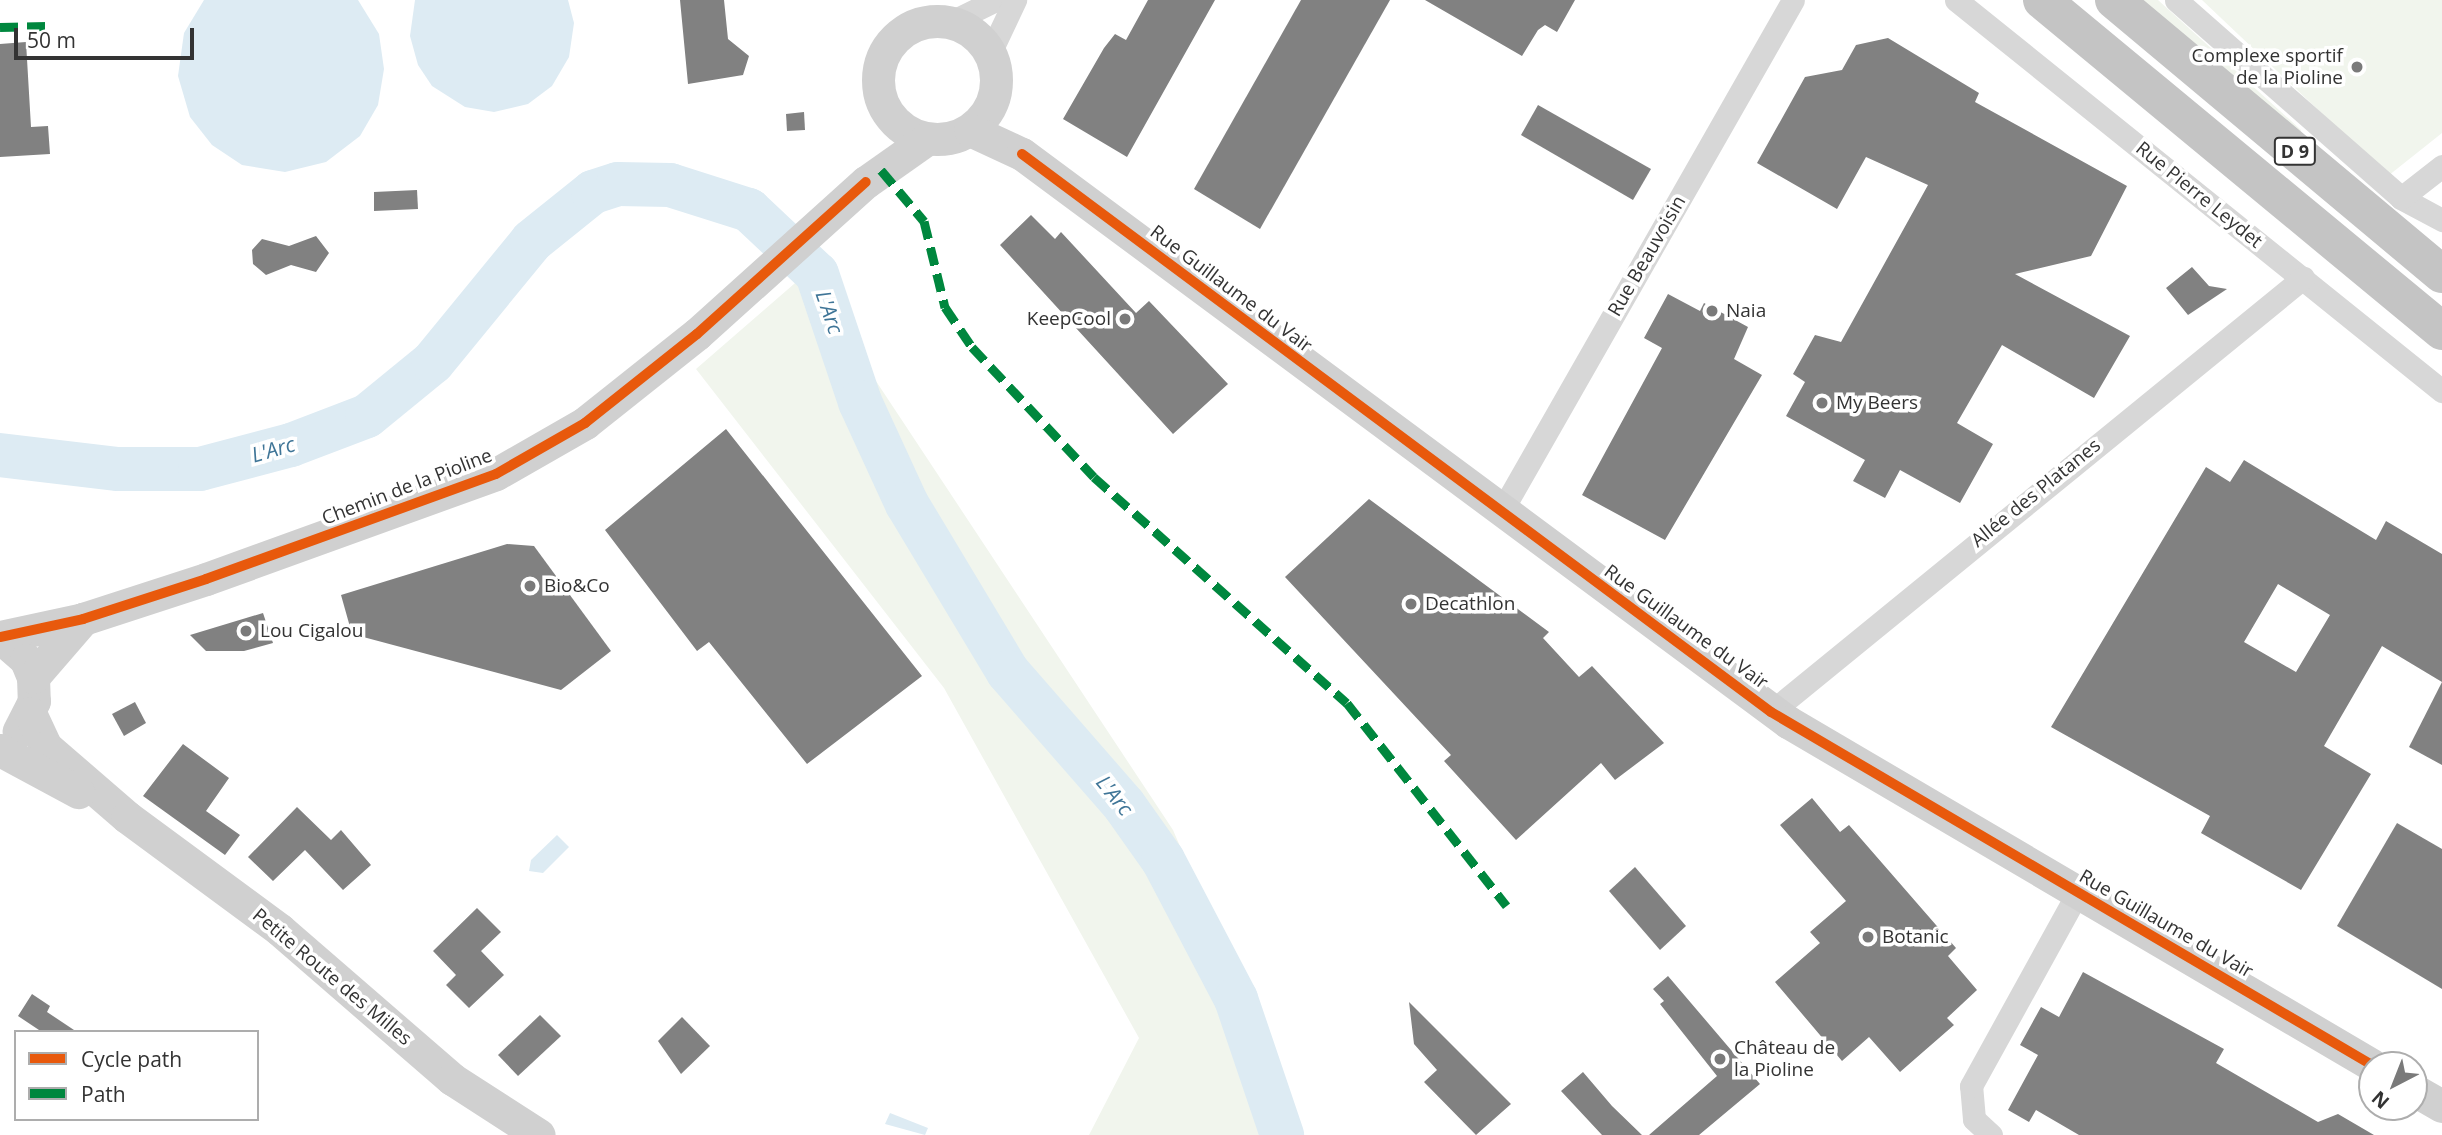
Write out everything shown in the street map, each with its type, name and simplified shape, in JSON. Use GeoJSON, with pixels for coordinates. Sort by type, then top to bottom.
{"type":"FeatureCollection","features":[{"type":"Feature","properties":{"kind":"highway","name":"D 9"},"geometry":{"type":"LineString","coordinates":[[2042,0],[2442,331]]}},
{"type":"Feature","properties":{"kind":"highway","name":"D 9"},"geometry":{"type":"LineString","coordinates":[[2114,0],[2442,274]]}},
{"type":"Feature","properties":{"kind":"main road"},"geometry":{"type":"LineString","coordinates":[[862,186],[886,112],[877,79],[885,50],[913,25],[951,22],[974,34],[990,53],[995,96],[970,130],[928,139],[886,112]]}},
{"type":"Feature","properties":{"kind":"main road","name":"Rue Guillaume du Vair"},"geometry":{"type":"LineString","coordinates":[[995,96],[1022,153]]}},
{"type":"Feature","properties":{"kind":"main road","name":"Rue Guillaume du Vair"},"geometry":{"type":"LineString","coordinates":[[970,130],[1022,153],[1771,712],[2358,1057]]}},
{"type":"Feature","properties":{"kind":"main road","name":"Chemin de la Pioline"},"geometry":{"type":"LineString","coordinates":[[0,637],[83,619],[496,474],[585,422],[724,310],[862,186],[928,139]]}},
{"type":"Feature","properties":{"kind":"main road","name":"Chemin de la Pioline"},"geometry":{"type":"LineString","coordinates":[[33,677],[83,619]]}},
{"type":"Feature","properties":{"kind":"main road"},"geometry":{"type":"LineString","coordinates":[[0,637],[26,660],[33,677],[30,713],[0,744]]}},
{"type":"Feature","properties":{"kind":"main road","name":"Petite Route des Milles"},"geometry":{"type":"LineString","coordinates":[[30,713],[46,747],[127,817],[280,930],[452,1079],[539,1135]]}},
{"type":"Feature","properties":{"kind":"main road","name":"Petite Route des Milles"},"geometry":{"type":"LineString","coordinates":[[0,750],[127,817]]}},
{"type":"Feature","properties":{"kind":"street"},"geometry":{"type":"LineString","coordinates":[[951,22],[996,0]]}},
{"type":"Feature","properties":{"kind":"street"},"geometry":{"type":"LineString","coordinates":[[990,53],[1015,0]]}},
{"type":"Feature","properties":{"kind":"street","name":"Rue Beauvoisin"},"geometry":{"type":"LineString","coordinates":[[1501,512],[1793,0]]}},
{"type":"Feature","properties":{"kind":"street","name":"Rue Pierre Leydet"},"geometry":{"type":"LineString","coordinates":[[1956,0],[2442,391]]}},
{"type":"Feature","properties":{"kind":"street"},"geometry":{"type":"LineString","coordinates":[[2176,0],[2401,198],[2442,220]]}},
{"type":"Feature","properties":{"kind":"street"},"geometry":{"type":"LineString","coordinates":[[2401,198],[2442,166]]}},
{"type":"Feature","properties":{"kind":"street","name":"Allée des Platanes"},"geometry":{"type":"LineString","coordinates":[[1771,712],[2303,278]]}},
{"type":"Feature","properties":{"kind":"street"},"geometry":{"type":"LineString","coordinates":[[1991,1135],[1974,1119],[1971,1086],[2078,892]]}},
{"type":"Feature","properties":{"kind":"shaded area"},"geometry":{"type":"Polygon","coordinates":[[[204,0],[358,0],[379,34],[384,69],[378,105],[360,136],[326,162],[285,172],[242,165],[212,145],[190,117],[178,76],[184,33],[204,0]]]}},
{"type":"Feature","properties":{"kind":"shaded area"},"geometry":{"type":"Polygon","coordinates":[[[415,0],[568,0],[574,23],[569,57],[552,86],[528,104],[494,112],[465,107],[432,86],[418,65],[410,36],[415,0]]]}},
{"type":"Feature","properties":{"kind":"shaded area"},"geometry":{"type":"Polygon","coordinates":[[[2134,0],[2158,0],[2301,130],[2298,136],[2134,0]]]}},
{"type":"Feature","properties":{"kind":"shaded area","name":"Complexe sportif de la Pioline"},"geometry":{"type":"Polygon","coordinates":[[[2202,0],[2442,0],[2442,133],[2388,176],[2202,0]]]}},
{"type":"Feature","properties":{"kind":"shaded area"},"geometry":{"type":"Polygon","coordinates":[[[817,264],[870,372],[1173,830],[1304,1135],[1089,1135],[1139,1038],[944,688],[696,369],[817,264]]]}},
{"type":"Feature","properties":{"kind":"shaded area"},"geometry":{"type":"Polygon","coordinates":[[[557,835],[569,847],[543,873],[529,871],[531,860],[557,835]]]}},
{"type":"Feature","properties":{"kind":"shaded area"},"geometry":{"type":"Polygon","coordinates":[[[890,1113],[928,1128],[925,1135],[885,1124],[890,1113]]]}},
{"type":"Feature","properties":{"kind":"building"},"geometry":{"type":"Polygon","coordinates":[[[680,0],[724,0],[728,39],[749,56],[743,75],[688,84],[680,0]]]}},
{"type":"Feature","properties":{"kind":"building"},"geometry":{"type":"Polygon","coordinates":[[[1148,0],[1215,0],[1127,157],[1063,119],[1104,48],[1115,34],[1126,40],[1148,0]]]}},
{"type":"Feature","properties":{"kind":"building"},"geometry":{"type":"Polygon","coordinates":[[[1301,0],[1390,0],[1260,229],[1194,189],[1301,0]]]}},
{"type":"Feature","properties":{"kind":"building"},"geometry":{"type":"Polygon","coordinates":[[[1425,0],[1575,0],[1557,32],[1545,25],[1538,30],[1522,56],[1425,0]]]}},
{"type":"Feature","properties":{"kind":"building"},"geometry":{"type":"Polygon","coordinates":[[[1888,38],[1979,93],[1975,102],[2127,186],[2091,256],[2015,274],[2130,336],[2094,398],[2002,345],[1957,423],[1993,444],[1960,503],[1900,470],[1885,498],[1853,481],[1865,460],[1786,416],[1805,382],[1793,374],[1815,335],[1841,342],[1928,185],[1866,157],[1837,209],[1757,163],[1805,77],[1842,70],[1856,45],[1888,38]]]}},
{"type":"Feature","properties":{"kind":"building"},"geometry":{"type":"Polygon","coordinates":[[[26,42],[31,127],[48,126],[50,154],[0,157],[0,44],[26,42]]]}},
{"type":"Feature","properties":{"kind":"building"},"geometry":{"type":"Polygon","coordinates":[[[1538,105],[1651,169],[1633,200],[1521,135],[1538,105]]]}},
{"type":"Feature","properties":{"kind":"building"},"geometry":{"type":"Polygon","coordinates":[[[804,112],[805,130],[787,131],[786,114],[804,112]]]}},
{"type":"Feature","properties":{"kind":"building"},"geometry":{"type":"Polygon","coordinates":[[[417,190],[418,209],[374,211],[374,192],[417,190]]]}},
{"type":"Feature","properties":{"kind":"building"},"geometry":{"type":"Polygon","coordinates":[[[1031,215],[1055,239],[1061,232],[1136,313],[1149,301],[1228,384],[1173,434],[1000,245],[1031,215]]]}},
{"type":"Feature","properties":{"kind":"building"},"geometry":{"type":"Polygon","coordinates":[[[316,236],[329,253],[316,272],[291,265],[266,275],[253,264],[252,250],[262,239],[289,246],[316,236]]]}},
{"type":"Feature","properties":{"kind":"building"},"geometry":{"type":"Polygon","coordinates":[[[2192,267],[2209,286],[2227,289],[2188,315],[2166,288],[2192,267]]]}},
{"type":"Feature","properties":{"kind":"building"},"geometry":{"type":"Polygon","coordinates":[[[1668,294],[1700,311],[1704,303],[1748,327],[1734,359],[1762,375],[1665,540],[1582,495],[1662,348],[1644,338],[1668,294]]]}},
{"type":"Feature","properties":{"kind":"building"},"geometry":{"type":"Polygon","coordinates":[[[726,429],[922,676],[807,764],[709,642],[697,651],[605,530],[726,429]]]}},
{"type":"Feature","properties":{"kind":"building"},"geometry":{"type":"Polygon","coordinates":[[[2244,460],[2376,540],[2386,521],[2442,554],[2442,682],[2382,646],[2324,746],[2371,774],[2301,890],[2201,833],[2210,816],[2051,727],[2206,467],[2230,482],[2244,460]],[[2278,584],[2244,642],[2296,672],[2330,615],[2278,584]]]}},
{"type":"Feature","properties":{"kind":"building"},"geometry":{"type":"Polygon","coordinates":[[[1369,499],[1549,632],[1543,638],[1579,677],[1592,666],[1664,743],[1615,780],[1601,763],[1516,840],[1444,761],[1451,755],[1285,577],[1369,499]]]}},
{"type":"Feature","properties":{"kind":"building"},"geometry":{"type":"Polygon","coordinates":[[[507,544],[534,546],[611,651],[561,690],[352,634],[341,595],[507,544]]]}},
{"type":"Feature","properties":{"kind":"building"},"geometry":{"type":"Polygon","coordinates":[[[263,613],[273,643],[244,651],[206,651],[190,635],[263,613]]]}},
{"type":"Feature","properties":{"kind":"building"},"geometry":{"type":"Polygon","coordinates":[[[2442,682],[2442,765],[2409,747],[2442,682]]]}},
{"type":"Feature","properties":{"kind":"building"},"geometry":{"type":"Polygon","coordinates":[[[135,702],[146,723],[124,736],[112,714],[135,702]]]}},
{"type":"Feature","properties":{"kind":"building"},"geometry":{"type":"Polygon","coordinates":[[[183,744],[229,778],[206,811],[240,835],[225,855],[143,796],[183,744]]]}},
{"type":"Feature","properties":{"kind":"building","name":"Botanic"},"geometry":{"type":"Polygon","coordinates":[[[1812,798],[1840,832],[1849,825],[1956,948],[1948,956],[1977,990],[1947,1018],[1954,1025],[1900,1072],[1869,1037],[1842,1061],[1775,982],[1820,943],[1810,932],[1846,901],[1780,825],[1812,798]]]}},
{"type":"Feature","properties":{"kind":"building"},"geometry":{"type":"Polygon","coordinates":[[[297,807],[331,840],[341,830],[371,865],[343,890],[305,850],[273,881],[248,857],[297,807]]]}},
{"type":"Feature","properties":{"kind":"building"},"geometry":{"type":"Polygon","coordinates":[[[2397,823],[2442,849],[2442,989],[2337,926],[2397,823]]]}},
{"type":"Feature","properties":{"kind":"building"},"geometry":{"type":"Polygon","coordinates":[[[1635,867],[1686,926],[1660,950],[1609,891],[1635,867]]]}},
{"type":"Feature","properties":{"kind":"building"},"geometry":{"type":"Polygon","coordinates":[[[477,908],[501,932],[481,951],[504,975],[469,1008],[446,985],[456,975],[433,951],[477,908]]]}},
{"type":"Feature","properties":{"kind":"building"},"geometry":{"type":"Polygon","coordinates":[[[2083,972],[2224,1049],[2216,1063],[2318,1122],[2338,1114],[2374,1135],[2079,1135],[2036,1110],[2029,1122],[2008,1110],[2038,1055],[2020,1045],[2041,1007],[2059,1017],[2083,972]]]}},
{"type":"Feature","properties":{"kind":"building","name":"Château de la Pioline"},"geometry":{"type":"Polygon","coordinates":[[[1668,976],[1760,1084],[1699,1135],[1649,1135],[1717,1076],[1660,1004],[1664,1001],[1653,989],[1668,976]]]}},
{"type":"Feature","properties":{"kind":"building"},"geometry":{"type":"Polygon","coordinates":[[[32,994],[50,1006],[47,1012],[74,1030],[39,1030],[18,1016],[32,994]]]}},
{"type":"Feature","properties":{"kind":"building"},"geometry":{"type":"Polygon","coordinates":[[[1409,1002],[1511,1104],[1476,1135],[1424,1082],[1437,1070],[1414,1044],[1409,1002]]]}},
{"type":"Feature","properties":{"kind":"building"},"geometry":{"type":"Polygon","coordinates":[[[540,1015],[561,1036],[518,1076],[498,1055],[540,1015]]]}},
{"type":"Feature","properties":{"kind":"building"},"geometry":{"type":"Polygon","coordinates":[[[682,1017],[710,1046],[681,1074],[658,1041],[682,1017]]]}},
{"type":"Feature","properties":{"kind":"building"},"geometry":{"type":"Polygon","coordinates":[[[1583,1072],[1642,1135],[1602,1135],[1561,1091],[1583,1072]]]}},
{"type":"Feature","properties":{"kind":"waterway","name":"L'Arc"},"geometry":{"type":"LineString","coordinates":[[0,455],[118,469],[200,469],[291,445],[367,416],[433,362],[532,241],[593,192],[618,184],[670,185],[749,210],[817,274],[860,402],[907,504],[1008,672],[1124,805],[1163,860],[1236,999],[1282,1135]]}},
{"type":"Feature","properties":{"kind":"marked path"},"geometry":{"type":"LineString","coordinates":[[0,27],[47,26]]}},
{"type":"Feature","properties":{"kind":"marked path"},"geometry":{"type":"LineString","coordinates":[[881,170],[924,221],[945,307],[972,347],[1094,477],[1347,703],[1507,906]]}},
{"type":"Feature","properties":{"kind":"cycle path"},"geometry":{"type":"LineString","coordinates":[[1022,154],[1771,712],[2358,1057]]}},
{"type":"Feature","properties":{"kind":"cycle path"},"geometry":{"type":"LineString","coordinates":[[0,637],[83,619],[206,579],[496,474],[585,423],[697,334],[866,182]]}},
{"type":"Feature","properties":{"kind":"place","name":"Complexe sportif de la Pioline"},"geometry":{"type":"Point","coordinates":[2357,67]}},
{"type":"Feature","properties":{"kind":"place","name":"Naia"},"geometry":{"type":"Point","coordinates":[1712,311]}},
{"type":"Feature","properties":{"kind":"place","name":"KeepCool"},"geometry":{"type":"Point","coordinates":[1125,319]}},
{"type":"Feature","properties":{"kind":"place","name":"My Beers"},"geometry":{"type":"Point","coordinates":[1822,403]}},
{"type":"Feature","properties":{"kind":"place","name":"Bio&Co"},"geometry":{"type":"Point","coordinates":[530,586]}},
{"type":"Feature","properties":{"kind":"place","name":"Decathlon"},"geometry":{"type":"Point","coordinates":[1411,604]}},
{"type":"Feature","properties":{"kind":"place","name":"Lou Cigalou"},"geometry":{"type":"Point","coordinates":[246,631]}},
{"type":"Feature","properties":{"kind":"place","name":"Botanic"},"geometry":{"type":"Point","coordinates":[1868,937]}},
{"type":"Feature","properties":{"kind":"place","name":"Château de la Pioline"},"geometry":{"type":"Point","coordinates":[1720,1059]}}]}
